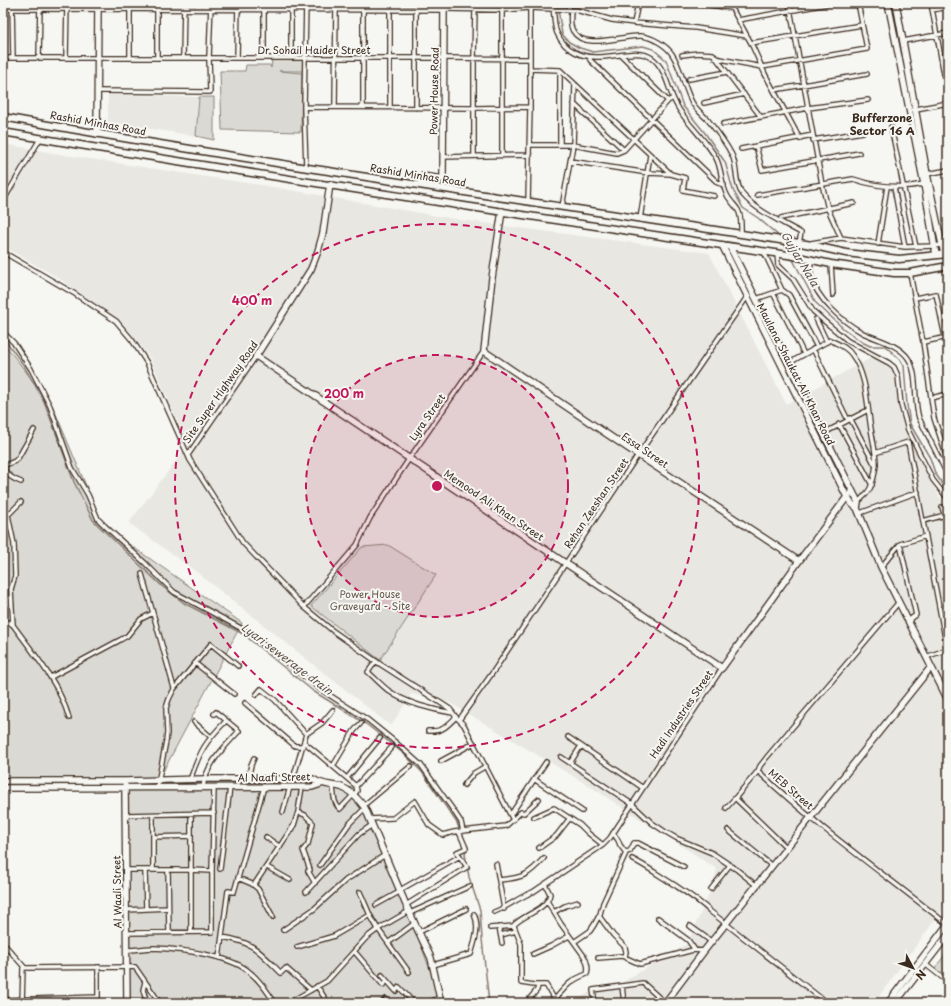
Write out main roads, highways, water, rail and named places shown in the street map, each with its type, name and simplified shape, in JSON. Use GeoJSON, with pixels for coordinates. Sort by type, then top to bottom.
{"type":"FeatureCollection","features":[{"type":"Feature","properties":{"kind":"main road","name":"Rashid Minhas Road"},"geometry":{"type":"LineString","coordinates":[[3,117],[98,134],[306,167],[782,240],[830,250],[899,259],[946,254]]}},
{"type":"Feature","properties":{"kind":"main road"},"geometry":{"type":"LineString","coordinates":[[3,132],[196,165],[330,184],[894,273],[910,273],[948,266]]}},
{"type":"Feature","properties":{"kind":"main road"},"geometry":{"type":"LineString","coordinates":[[538,217],[542,215],[544,211],[543,206],[540,203]]}},
{"type":"Feature","properties":{"kind":"main road"},"geometry":{"type":"LineString","coordinates":[[574,222],[571,219],[570,214],[577,209]]}},
{"type":"Feature","properties":{"kind":"main road"},"geometry":{"type":"LineString","coordinates":[[928,256],[929,270]]}},
{"type":"Feature","properties":{"kind":"waterway","name":"Gujjar Nala"},"geometry":{"type":"LineString","coordinates":[[557,3],[562,34],[569,42],[580,48],[593,52],[643,46],[653,49],[666,60],[683,106],[705,133],[725,162],[733,190],[743,208],[758,218],[780,237]]}},
{"type":"Feature","properties":{"kind":"waterway","name":"Gujjar Nala"},"geometry":{"type":"LineString","coordinates":[[783,242],[789,253]]}},
{"type":"Feature","properties":{"kind":"waterway","name":"Gujjar Nala"},"geometry":{"type":"LineString","coordinates":[[792,258],[816,303],[844,329],[862,342],[870,346],[885,346],[900,359],[904,366],[910,424],[930,458],[935,473],[948,492]]}},
{"type":"Feature","properties":{"kind":"waterway","name":"Lyari sewerage drain"},"geometry":{"type":"LineString","coordinates":[[3,337],[24,366],[44,401],[74,482],[93,520],[163,587],[184,603],[243,634],[313,691],[366,724],[404,754],[422,772],[457,823],[460,831]]}},
{"type":"Feature","properties":{"kind":"waterway","name":"Lyari sewerage drain"},"geometry":{"type":"LineString","coordinates":[[466,850],[465,854],[469,877],[480,910],[489,1003]]}},
{"type":"Feature","properties":{"kind":"district","name":"Bufferzone Sector 16 A"},"geometry":{"type":"Point","coordinates":[882,124]}},
{"type":"Feature","properties":{"kind":"park label","name":"Power House Graveyard - Site"},"geometry":{"type":"Point","coordinates":[370,600]}}]}
